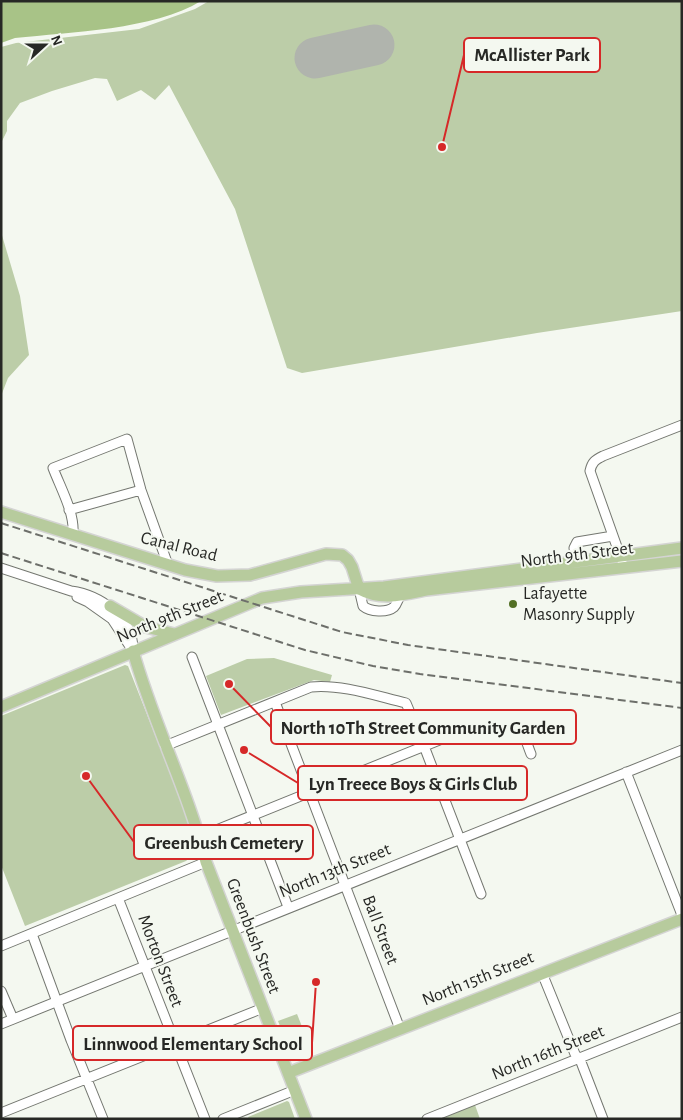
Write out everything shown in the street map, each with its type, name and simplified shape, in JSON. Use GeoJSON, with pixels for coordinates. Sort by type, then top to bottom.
{"type":"FeatureCollection","features":[{"type":"Feature","properties":{"kind":"main road","name":"Canal Road"},"geometry":{"type":"LineString","coordinates":[[1,512],[202,574],[232,576],[264,572],[316,556],[333,553],[342,555],[348,560],[359,589]]}},
{"type":"Feature","properties":{"kind":"main road","name":"North 9th Street"},"geometry":{"type":"LineString","coordinates":[[1,707],[262,598],[301,592],[384,587],[682,548]]}},
{"type":"Feature","properties":{"kind":"main road","name":"North 9th Street"},"geometry":{"type":"LineString","coordinates":[[359,589],[371,596],[400,596],[426,590],[682,561]]}},
{"type":"Feature","properties":{"kind":"main road"},"geometry":{"type":"LineString","coordinates":[[110,606],[146,627],[174,634]]}},
{"type":"Feature","properties":{"kind":"main road","name":"Greenbush Street"},"geometry":{"type":"LineString","coordinates":[[133,651],[165,746],[199,837],[206,862],[306,1119]]}},
{"type":"Feature","properties":{"kind":"main road","name":"North 15th Street"},"geometry":{"type":"LineString","coordinates":[[288,1073],[682,919]]}},
{"type":"Feature","properties":{"kind":"street"},"geometry":{"type":"LineString","coordinates":[[624,568],[590,470],[591,465],[594,460],[603,456],[682,425]]}},
{"type":"Feature","properties":{"kind":"street"},"geometry":{"type":"LineString","coordinates":[[73,535],[74,527],[69,510],[52,468],[127,439],[141,490],[168,565]]}},
{"type":"Feature","properties":{"kind":"street"},"geometry":{"type":"LineString","coordinates":[[69,510],[141,490]]}},
{"type":"Feature","properties":{"kind":"street"},"geometry":{"type":"LineString","coordinates":[[576,561],[574,548],[577,542],[613,536]]}},
{"type":"Feature","properties":{"kind":"street"},"geometry":{"type":"LineString","coordinates":[[1,568],[71,591],[80,592],[110,606],[130,634],[133,641],[133,651]]}},
{"type":"Feature","properties":{"kind":"street"},"geometry":{"type":"LineString","coordinates":[[71,591],[78,598],[88,602],[112,619],[133,651]]}},
{"type":"Feature","properties":{"kind":"street"},"geometry":{"type":"LineString","coordinates":[[192,658],[288,907]]}},
{"type":"Feature","properties":{"kind":"street"},"geometry":{"type":"LineString","coordinates":[[165,746],[311,687],[323,686],[406,703],[481,894]]}},
{"type":"Feature","properties":{"kind":"street","name":"Ball Street"},"geometry":{"type":"LineString","coordinates":[[275,702],[400,1029]]}},
{"type":"Feature","properties":{"kind":"street"},"geometry":{"type":"LineString","coordinates":[[199,837],[499,716],[517,723],[521,728],[531,754]]}},
{"type":"Feature","properties":{"kind":"street","name":"North 13th Street"},"geometry":{"type":"LineString","coordinates":[[1,1024],[682,750]]}},
{"type":"Feature","properties":{"kind":"street"},"geometry":{"type":"LineString","coordinates":[[626,772],[682,915]]}},
{"type":"Feature","properties":{"kind":"street"},"geometry":{"type":"LineString","coordinates":[[1,946],[206,862]]}},
{"type":"Feature","properties":{"kind":"street","name":"Morton Street"},"geometry":{"type":"LineString","coordinates":[[118,898],[205,1119]]}},
{"type":"Feature","properties":{"kind":"street"},"geometry":{"type":"LineString","coordinates":[[32,934],[56,1002],[104,1119]]}},
{"type":"Feature","properties":{"kind":"street"},"geometry":{"type":"LineString","coordinates":[[542,973],[577,1058],[581,1062],[603,1119]]}},
{"type":"Feature","properties":{"kind":"street"},"geometry":{"type":"LineString","coordinates":[[1,991],[13,1019]]}},
{"type":"Feature","properties":{"kind":"street"},"geometry":{"type":"LineString","coordinates":[[1,1113],[263,1008]]}},
{"type":"Feature","properties":{"kind":"street","name":"North 16th Street"},"geometry":{"type":"LineString","coordinates":[[427,1119],[682,1017]]}},
{"type":"Feature","properties":{"kind":"street"},"geometry":{"type":"LineString","coordinates":[[223,1119],[294,1090]]}},
{"type":"Feature","properties":{"kind":"shaded area"},"geometry":{"type":"Polygon","coordinates":[[[1,1],[201,1],[182,11],[136,24],[15,38],[1,43],[1,1]]]}},
{"type":"Feature","properties":{"kind":"shaded area"},"geometry":{"type":"Polygon","coordinates":[[[209,1],[682,1],[682,311],[537,333],[302,373],[287,368],[235,209],[169,85],[155,100],[141,90],[117,101],[107,79],[95,78],[52,91],[20,103],[7,121],[7,131],[1,143],[1,47],[16,43],[139,29],[195,9],[209,1]]]}},
{"type":"Feature","properties":{"kind":"shaded area"},"geometry":{"type":"Polygon","coordinates":[[[1,232],[20,296],[29,355],[8,378],[1,396],[1,232]]]}},
{"type":"Feature","properties":{"kind":"shaded area"},"geometry":{"type":"Polygon","coordinates":[[[274,658],[332,675],[330,682],[314,680],[221,715],[206,676],[247,659],[274,658]]]}},
{"type":"Feature","properties":{"kind":"shaded area"},"geometry":{"type":"Polygon","coordinates":[[[125,665],[128,666],[195,837],[195,850],[186,861],[25,926],[1,865],[1,716],[125,665]]]}},
{"type":"Feature","properties":{"kind":"shaded area"},"geometry":{"type":"Polygon","coordinates":[[[297,1014],[305,1034],[286,1041],[278,1021],[297,1014]]]}},
{"type":"Feature","properties":{"kind":"shaded area"},"geometry":{"type":"Polygon","coordinates":[[[287,1101],[295,1119],[249,1119],[248,1117],[287,1101]]]}},
{"type":"Feature","properties":{"kind":"shaded area"},"geometry":{"type":"Polygon","coordinates":[[[475,1105],[480,1119],[441,1119],[475,1105]]]}},
{"type":"Feature","properties":{"kind":"runway"},"geometry":{"type":"LineString","coordinates":[[315,58],[374,45]]}},
{"type":"Feature","properties":{"kind":"railway"},"geometry":{"type":"LineString","coordinates":[[1,523],[342,632],[408,645],[682,683]]}},
{"type":"Feature","properties":{"kind":"railway"},"geometry":{"type":"LineString","coordinates":[[1,553],[305,650],[373,666],[420,674],[682,708]]}},
{"type":"Feature","properties":{"kind":"place","name":"McAllister Park"},"geometry":{"type":"Point","coordinates":[442,147]}},
{"type":"Feature","properties":{"kind":"place","name":"Lafayette Masonry Supply"},"geometry":{"type":"Point","coordinates":[513,604]}},
{"type":"Feature","properties":{"kind":"place","name":"North 10Th Street Community Garden"},"geometry":{"type":"Point","coordinates":[229,684]}},
{"type":"Feature","properties":{"kind":"place","name":"Lyn Treece Boys & Girls Club"},"geometry":{"type":"Point","coordinates":[244,750]}},
{"type":"Feature","properties":{"kind":"place","name":"Greenbush Cemetery"},"geometry":{"type":"Point","coordinates":[86,776]}},
{"type":"Feature","properties":{"kind":"place","name":"Linnwood Elementary School"},"geometry":{"type":"Point","coordinates":[316,982]}}]}
